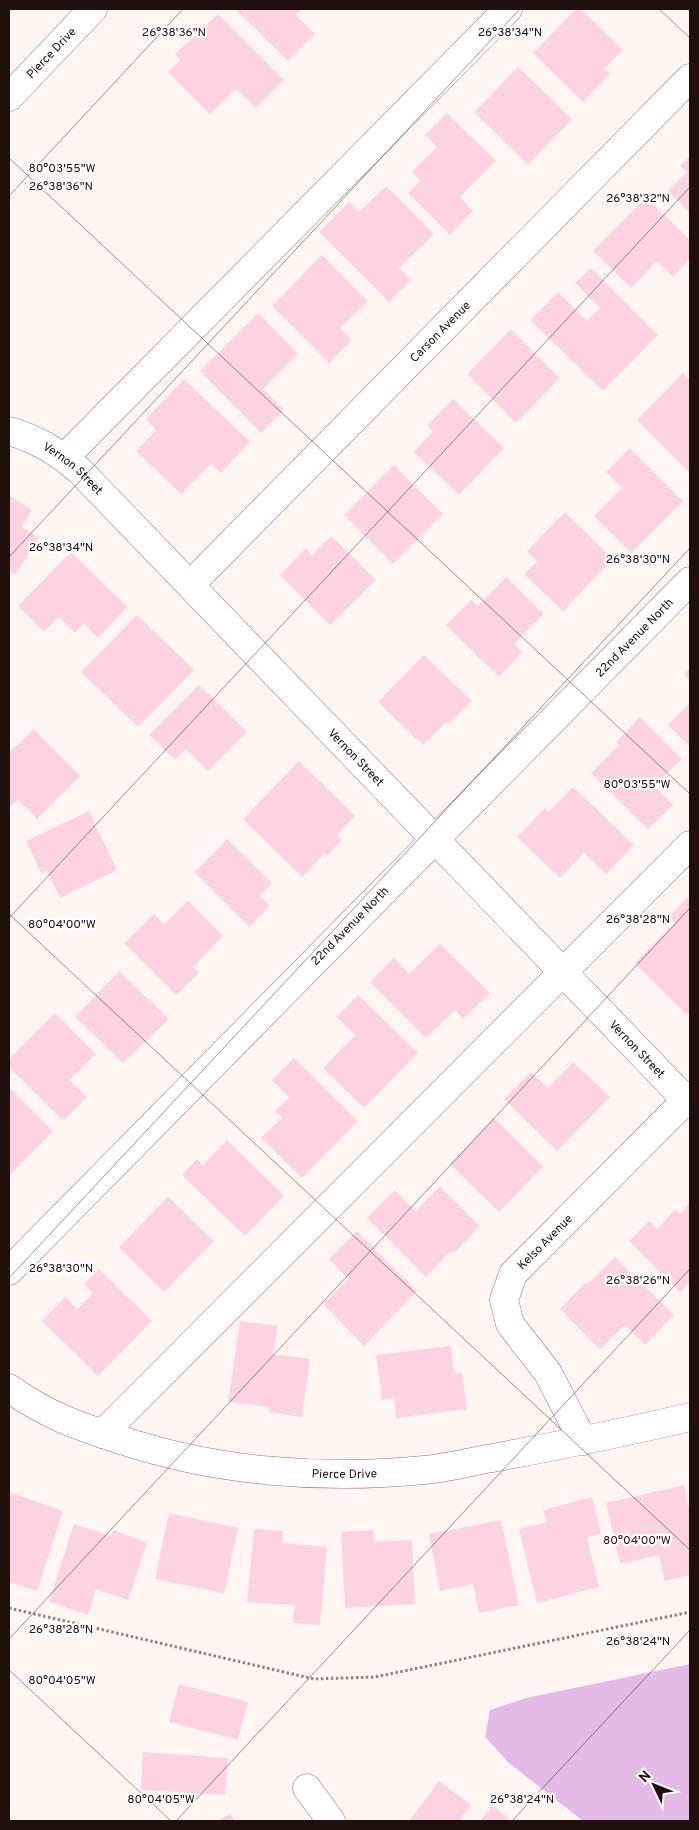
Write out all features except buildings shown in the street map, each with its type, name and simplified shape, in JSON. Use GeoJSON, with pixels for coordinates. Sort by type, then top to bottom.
{"type":"FeatureCollection","features":[{"type":"Feature","properties":{"kind":"street","name":"Pierce Drive"},"geometry":{"type":"LineString","coordinates":[[9,97],[93,9]]}},
{"type":"Feature","properties":{"kind":"street"},"geometry":{"type":"LineString","coordinates":[[64,458],[508,9]]}},
{"type":"Feature","properties":{"kind":"street","name":"Carson Avenue"},"geometry":{"type":"LineString","coordinates":[[190,584],[690,78]]}},
{"type":"Feature","properties":{"kind":"street","name":"Vernon Street"},"geometry":{"type":"LineString","coordinates":[[9,431],[47,446],[80,471],[689,1100]]}},
{"type":"Feature","properties":{"kind":"street","name":"22nd Avenue North"},"geometry":{"type":"LineString","coordinates":[[9,1271],[690,581]]}},
{"type":"Feature","properties":{"kind":"street"},"geometry":{"type":"LineString","coordinates":[[102,1434],[690,845]]}},
{"type":"Feature","properties":{"kind":"street","name":"Kelso Avenue"},"geometry":{"type":"LineString","coordinates":[[583,1441],[548,1373],[510,1324],[504,1300],[513,1274],[689,1100]]}},
{"type":"Feature","properties":{"kind":"street","name":"Pierce Drive"},"geometry":{"type":"LineString","coordinates":[[9,1388],[30,1404],[60,1419],[142,1447],[192,1459],[269,1470],[347,1474],[425,1470],[583,1441],[690,1417]]}},
{"type":"Feature","properties":{"kind":"street"},"geometry":{"type":"LineString","coordinates":[[307,1788],[331,1821]]}},
{"type":"Feature","properties":{"kind":"path"},"geometry":{"type":"LineString","coordinates":[[9,1608],[314,1679],[375,1677],[690,1612]]}},
{"type":"Feature","properties":{"kind":"shaded area"},"geometry":{"type":"Polygon","coordinates":[[[690,1664],[690,1821],[583,1821],[509,1763],[485,1737],[490,1710],[526,1698],[690,1664]]]}}]}
